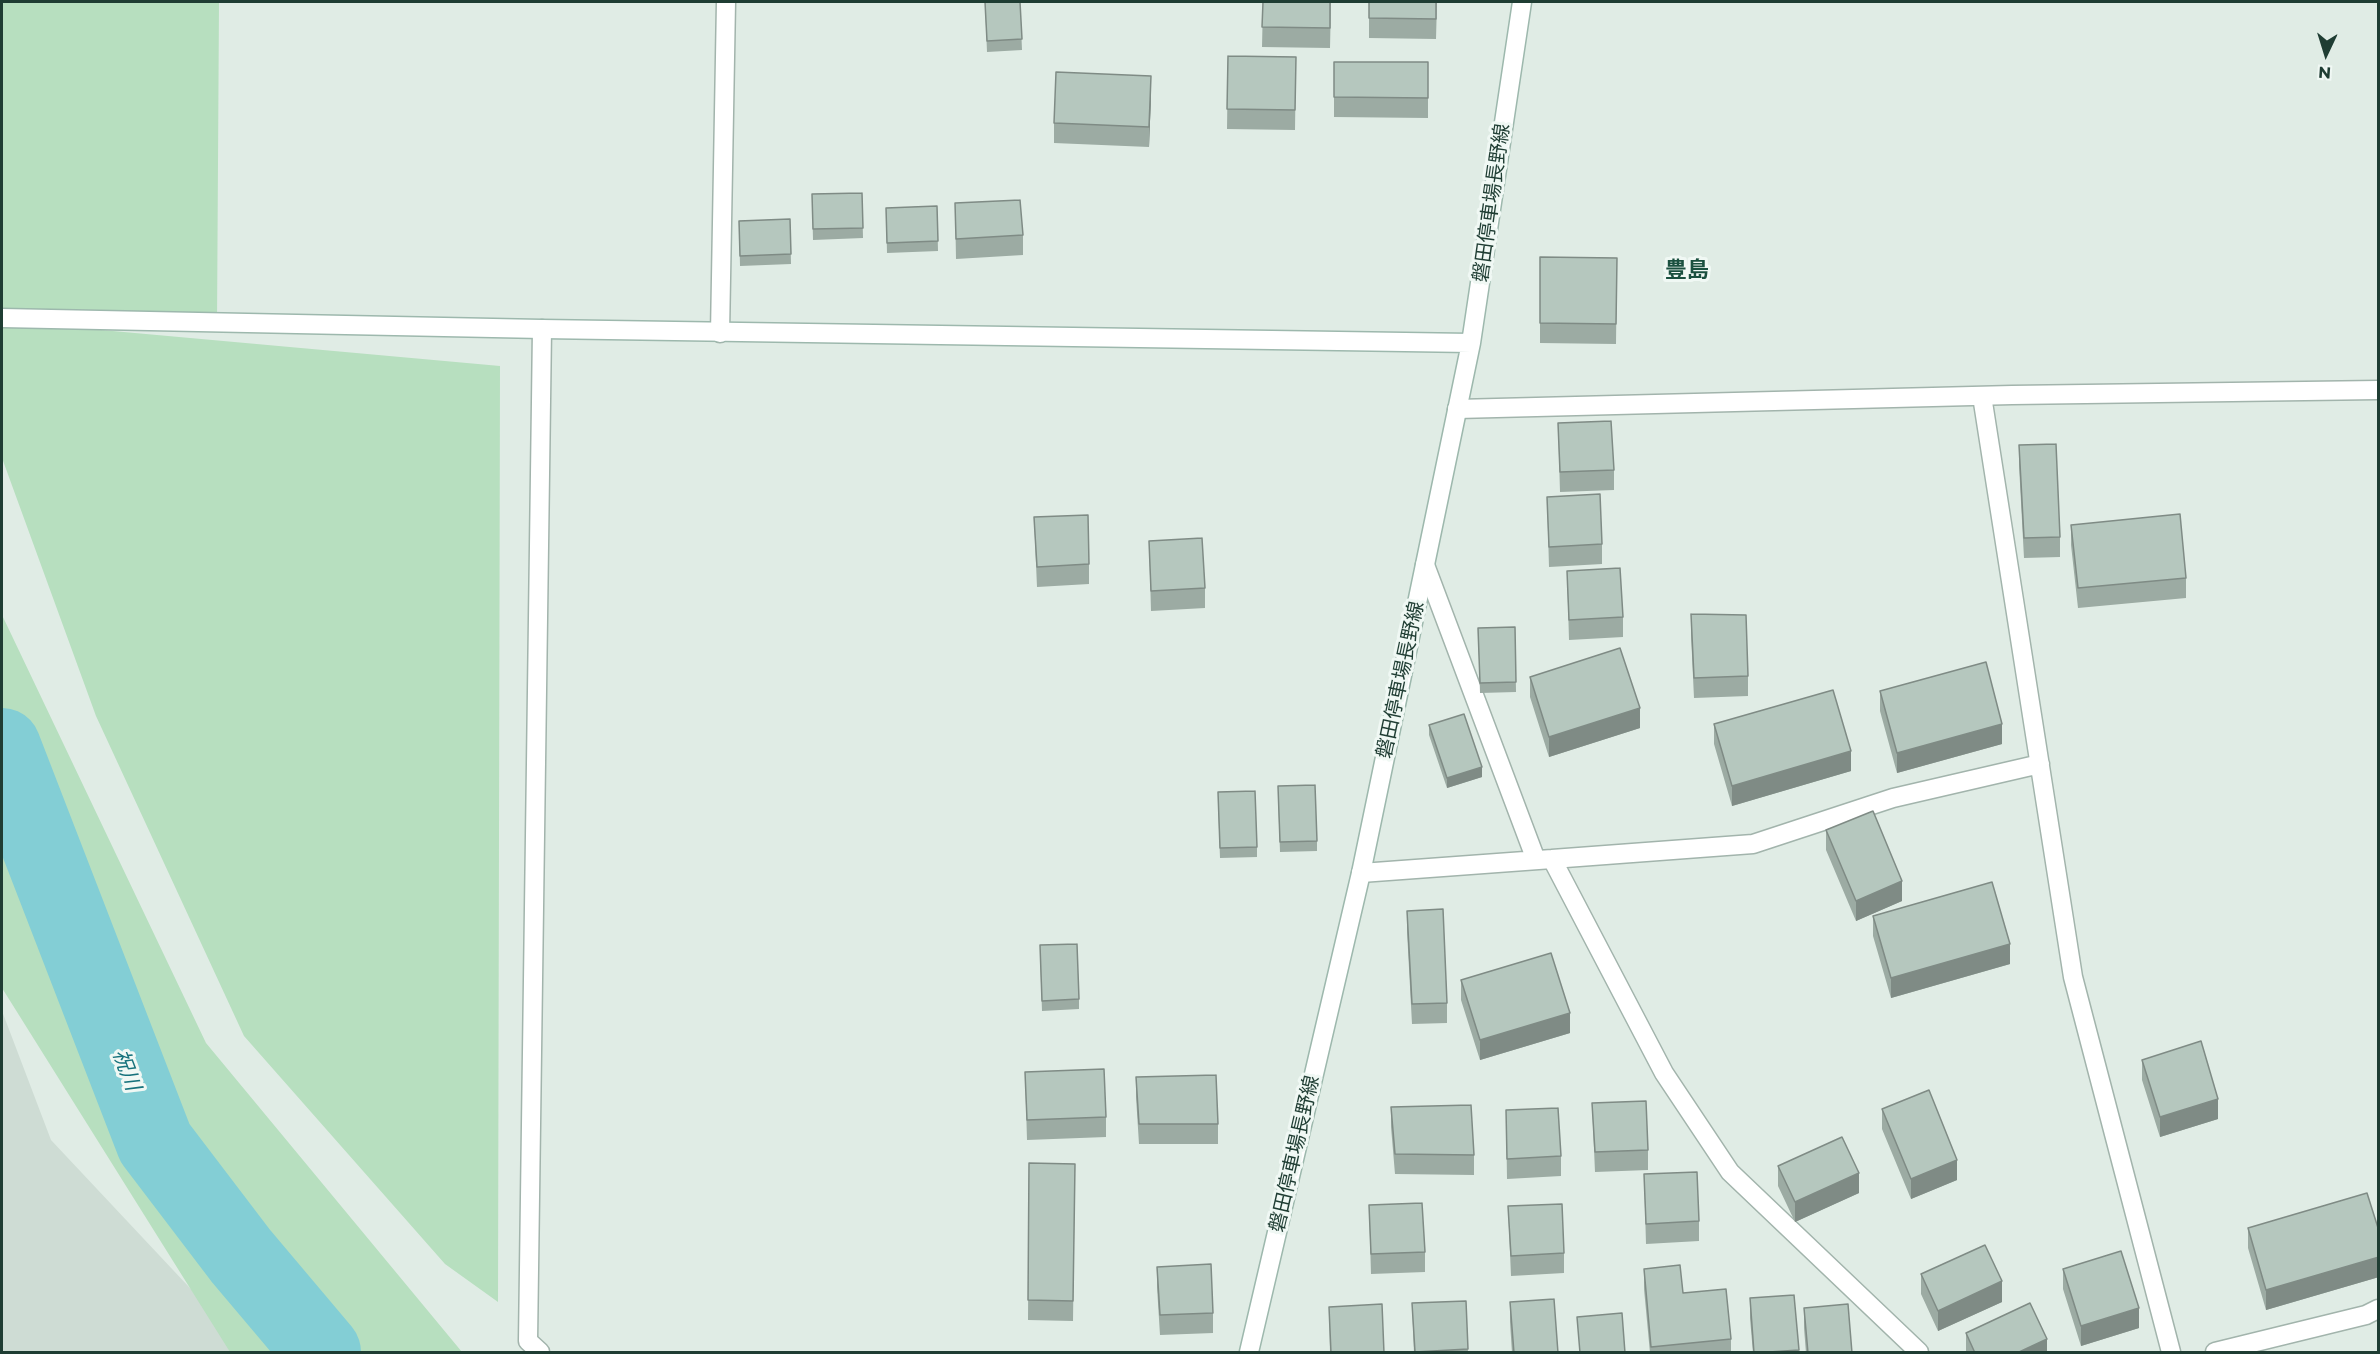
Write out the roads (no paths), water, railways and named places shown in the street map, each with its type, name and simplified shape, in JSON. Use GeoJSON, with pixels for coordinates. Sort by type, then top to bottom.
{"type":"FeatureCollection","features":[{"type":"Feature","properties":{"kind":"street"},"geometry":{"type":"LineString","coordinates":[[720,333],[726,2]]}},
{"type":"Feature","properties":{"kind":"street","name":"磐田停車場長野線"},"geometry":{"type":"LineString","coordinates":[[1249,1353],[1360,873],[1471,343],[1521,2]]}},
{"type":"Feature","properties":{"kind":"street"},"geometry":{"type":"LineString","coordinates":[[2,318],[542,330],[1471,343]]}},
{"type":"Feature","properties":{"kind":"street"},"geometry":{"type":"LineString","coordinates":[[540,1353],[528,1341],[542,330]]}},
{"type":"Feature","properties":{"kind":"street"},"geometry":{"type":"LineString","coordinates":[[1457,409],[1982,396],[2379,390]]}},
{"type":"Feature","properties":{"kind":"street"},"geometry":{"type":"LineString","coordinates":[[1982,396],[2073,977],[2171,1353]]}},
{"type":"Feature","properties":{"kind":"street"},"geometry":{"type":"LineString","coordinates":[[1425,565],[1544,859],[1664,1072],[1730,1172],[1919,1353]]}},
{"type":"Feature","properties":{"kind":"street"},"geometry":{"type":"LineString","coordinates":[[1360,873],[1753,844],[1893,798],[2040,764]]}},
{"type":"Feature","properties":{"kind":"street"},"geometry":{"type":"LineString","coordinates":[[2225,1351],[2366,1315],[2379,1309]]}},
{"type":"Feature","properties":{"kind":"waterway","name":"祝川"},"geometry":{"type":"LineString","coordinates":[[2,747],[155,1143],[241,1256],[322,1352]]}},
{"type":"Feature","properties":{"kind":"district","name":"豊島"},"geometry":{"type":"Point","coordinates":[1687,271]}}]}
